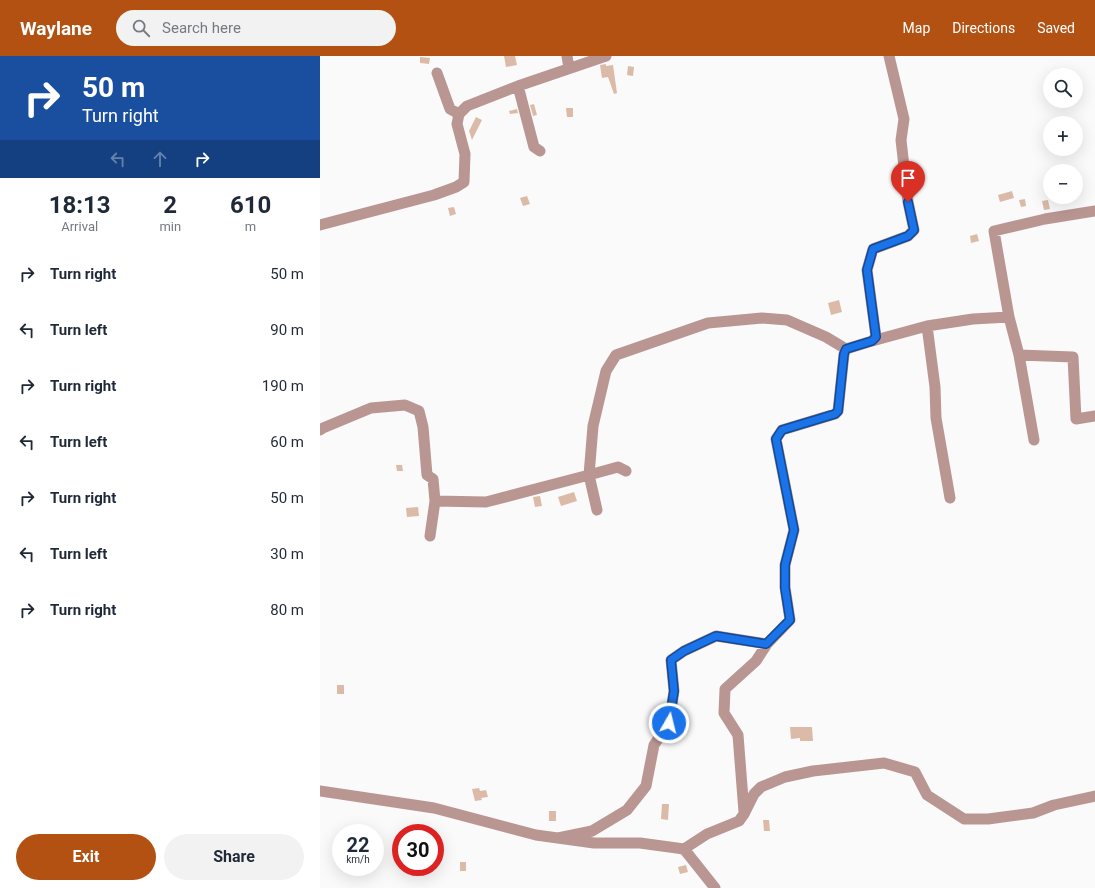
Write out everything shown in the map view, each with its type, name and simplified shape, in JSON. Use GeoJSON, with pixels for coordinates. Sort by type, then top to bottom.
{"type":"FeatureCollection","features":[{"type":"Feature","properties":{"kind":"street"},"geometry":{"type":"LineString","coordinates":[[567,56],[569,68]]}},
{"type":"Feature","properties":{"kind":"street"},"geometry":{"type":"LineString","coordinates":[[320,225],[434,195],[456,187],[464,182],[465,154],[456,124],[459,114],[467,106],[518,86],[606,56]]}},
{"type":"Feature","properties":{"kind":"street"},"geometry":{"type":"LineString","coordinates":[[872,341],[876,337],[867,270],[873,249],[908,236],[914,230],[908,202],[901,140],[904,119],[889,56]]}},
{"type":"Feature","properties":{"kind":"street"},"geometry":{"type":"LineString","coordinates":[[438,74],[450,110],[459,114]]}},
{"type":"Feature","properties":{"kind":"street"},"geometry":{"type":"LineString","coordinates":[[518,86],[534,148],[540,151]]}},
{"type":"Feature","properties":{"kind":"street"},"geometry":{"type":"LineString","coordinates":[[1034,440],[1019,355],[1010,317],[994,231],[1045,219],[1095,211]]}},
{"type":"Feature","properties":{"kind":"street"},"geometry":{"type":"LineString","coordinates":[[846,349],[927,326],[973,319],[1010,317]]}},
{"type":"Feature","properties":{"kind":"street"},"geometry":{"type":"LineString","coordinates":[[597,510],[589,475],[593,426],[606,371],[616,355],[708,323],[762,318],[787,320],[826,336],[846,349]]}},
{"type":"Feature","properties":{"kind":"street"},"geometry":{"type":"LineString","coordinates":[[927,326],[935,387],[936,418],[950,498]]}},
{"type":"Feature","properties":{"kind":"street"},"geometry":{"type":"LineString","coordinates":[[744,814],[738,735],[724,713],[725,689],[756,661],[766,644],[790,620],[785,588],[785,565],[794,530],[776,439],[782,430],[835,414],[838,411],[844,354],[846,349]]}},
{"type":"Feature","properties":{"kind":"street"},"geometry":{"type":"LineString","coordinates":[[1019,355],[1073,357],[1076,419],[1095,416]]}},
{"type":"Feature","properties":{"kind":"street"},"geometry":{"type":"LineString","coordinates":[[320,430],[371,408],[405,405],[419,411],[423,427],[427,475],[433,479],[436,501],[430,536]]}},
{"type":"Feature","properties":{"kind":"street"},"geometry":{"type":"LineString","coordinates":[[436,501],[486,502],[618,467],[626,471]]}},
{"type":"Feature","properties":{"kind":"street"},"geometry":{"type":"LineString","coordinates":[[558,838],[592,831],[627,810],[646,786],[654,745],[669,723],[674,691],[671,660],[684,651],[716,636],[766,644]]}},
{"type":"Feature","properties":{"kind":"street"},"geometry":{"type":"LineString","coordinates":[[320,791],[434,808],[536,835],[594,843],[640,843],[684,848],[707,834],[739,821],[754,794],[761,787],[785,777],[813,771],[884,763],[915,772],[927,795],[964,819],[988,819],[1033,813],[1054,805],[1095,796]]}},
{"type":"Feature","properties":{"kind":"street"},"geometry":{"type":"LineString","coordinates":[[684,848],[714,888]]}},
{"type":"Feature","properties":{"kind":"building"},"geometry":{"type":"Polygon","coordinates":[[[504,56],[515,56],[517,65],[506,67],[504,56]]]}},
{"type":"Feature","properties":{"kind":"building"},"geometry":{"type":"Polygon","coordinates":[[[420,57],[430,58],[429,64],[420,63],[420,57]]]}},
{"type":"Feature","properties":{"kind":"building"},"geometry":{"type":"Polygon","coordinates":[[[606,64],[606,66],[613,65],[617,93],[614,94],[608,77],[602,78],[600,65],[606,64]]]}},
{"type":"Feature","properties":{"kind":"building"},"geometry":{"type":"Polygon","coordinates":[[[628,66],[634,67],[633,76],[627,75],[628,66]]]}},
{"type":"Feature","properties":{"kind":"building"},"geometry":{"type":"Polygon","coordinates":[[[534,104],[537,115],[533,116],[530,105],[534,104]]]}},
{"type":"Feature","properties":{"kind":"building"},"geometry":{"type":"Polygon","coordinates":[[[566,108],[573,108],[573,117],[567,117],[566,108]]]}},
{"type":"Feature","properties":{"kind":"building"},"geometry":{"type":"Polygon","coordinates":[[[517,109],[518,113],[510,114],[509,111],[517,109]]]}},
{"type":"Feature","properties":{"kind":"building"},"geometry":{"type":"Polygon","coordinates":[[[476,117],[482,120],[472,140],[469,131],[476,117]]]}},
{"type":"Feature","properties":{"kind":"building"},"geometry":{"type":"Polygon","coordinates":[[[1012,191],[1014,198],[1000,202],[998,195],[1012,191]]]}},
{"type":"Feature","properties":{"kind":"building"},"geometry":{"type":"Polygon","coordinates":[[[527,196],[530,204],[523,206],[520,198],[527,196]]]}},
{"type":"Feature","properties":{"kind":"building"},"geometry":{"type":"Polygon","coordinates":[[[1025,199],[1026,206],[1021,207],[1019,200],[1025,199]]]}},
{"type":"Feature","properties":{"kind":"building"},"geometry":{"type":"Polygon","coordinates":[[[1042,201],[1043,204],[1049,204],[1050,209],[1044,210],[1042,201]]]}},
{"type":"Feature","properties":{"kind":"building"},"geometry":{"type":"Polygon","coordinates":[[[454,207],[456,214],[450,216],[448,208],[454,207]]]}},
{"type":"Feature","properties":{"kind":"building"},"geometry":{"type":"Polygon","coordinates":[[[977,234],[979,241],[971,243],[970,236],[977,234]]]}},
{"type":"Feature","properties":{"kind":"building"},"geometry":{"type":"Polygon","coordinates":[[[839,300],[842,312],[831,315],[828,303],[839,300]]]}},
{"type":"Feature","properties":{"kind":"building"},"geometry":{"type":"Polygon","coordinates":[[[396,465],[402,465],[403,471],[397,471],[396,465]]]}},
{"type":"Feature","properties":{"kind":"building"},"geometry":{"type":"Polygon","coordinates":[[[574,492],[577,501],[561,506],[558,497],[574,492]]]}},
{"type":"Feature","properties":{"kind":"building"},"geometry":{"type":"Polygon","coordinates":[[[540,496],[542,506],[535,507],[533,497],[540,496]]]}},
{"type":"Feature","properties":{"kind":"building"},"geometry":{"type":"Polygon","coordinates":[[[418,507],[419,516],[407,517],[406,508],[418,507]]]}},
{"type":"Feature","properties":{"kind":"building"},"geometry":{"type":"Polygon","coordinates":[[[337,685],[344,685],[344,694],[337,694],[337,685]]]}},
{"type":"Feature","properties":{"kind":"building"},"geometry":{"type":"Polygon","coordinates":[[[790,727],[812,727],[813,741],[800,741],[800,738],[791,739],[790,727]]]}},
{"type":"Feature","properties":{"kind":"building"},"geometry":{"type":"Polygon","coordinates":[[[479,788],[480,791],[486,790],[488,797],[475,801],[472,789],[479,788]]]}},
{"type":"Feature","properties":{"kind":"building"},"geometry":{"type":"Polygon","coordinates":[[[662,804],[669,804],[668,820],[661,819],[662,804]]]}},
{"type":"Feature","properties":{"kind":"building"},"geometry":{"type":"Polygon","coordinates":[[[549,811],[556,811],[556,821],[549,821],[549,811]]]}},
{"type":"Feature","properties":{"kind":"building"},"geometry":{"type":"Polygon","coordinates":[[[763,820],[769,820],[770,831],[764,831],[763,820]]]}},
{"type":"Feature","properties":{"kind":"building"},"geometry":{"type":"Polygon","coordinates":[[[460,862],[466,862],[466,871],[460,871],[460,862]]]}},
{"type":"Feature","properties":{"kind":"building"},"geometry":{"type":"Polygon","coordinates":[[[686,865],[688,872],[680,874],[678,867],[686,865]]]}},
{"type":"Feature","properties":{"kind":"route"},"geometry":{"type":"LineString","coordinates":[[669,723],[674,691],[671,660],[684,651],[716,636],[766,644],[790,620],[785,588],[785,565],[794,530],[776,439],[782,430],[835,414],[838,411],[844,354],[846,349],[872,341],[876,337],[867,270],[873,249],[908,236],[914,230],[908,202]]}}]}
